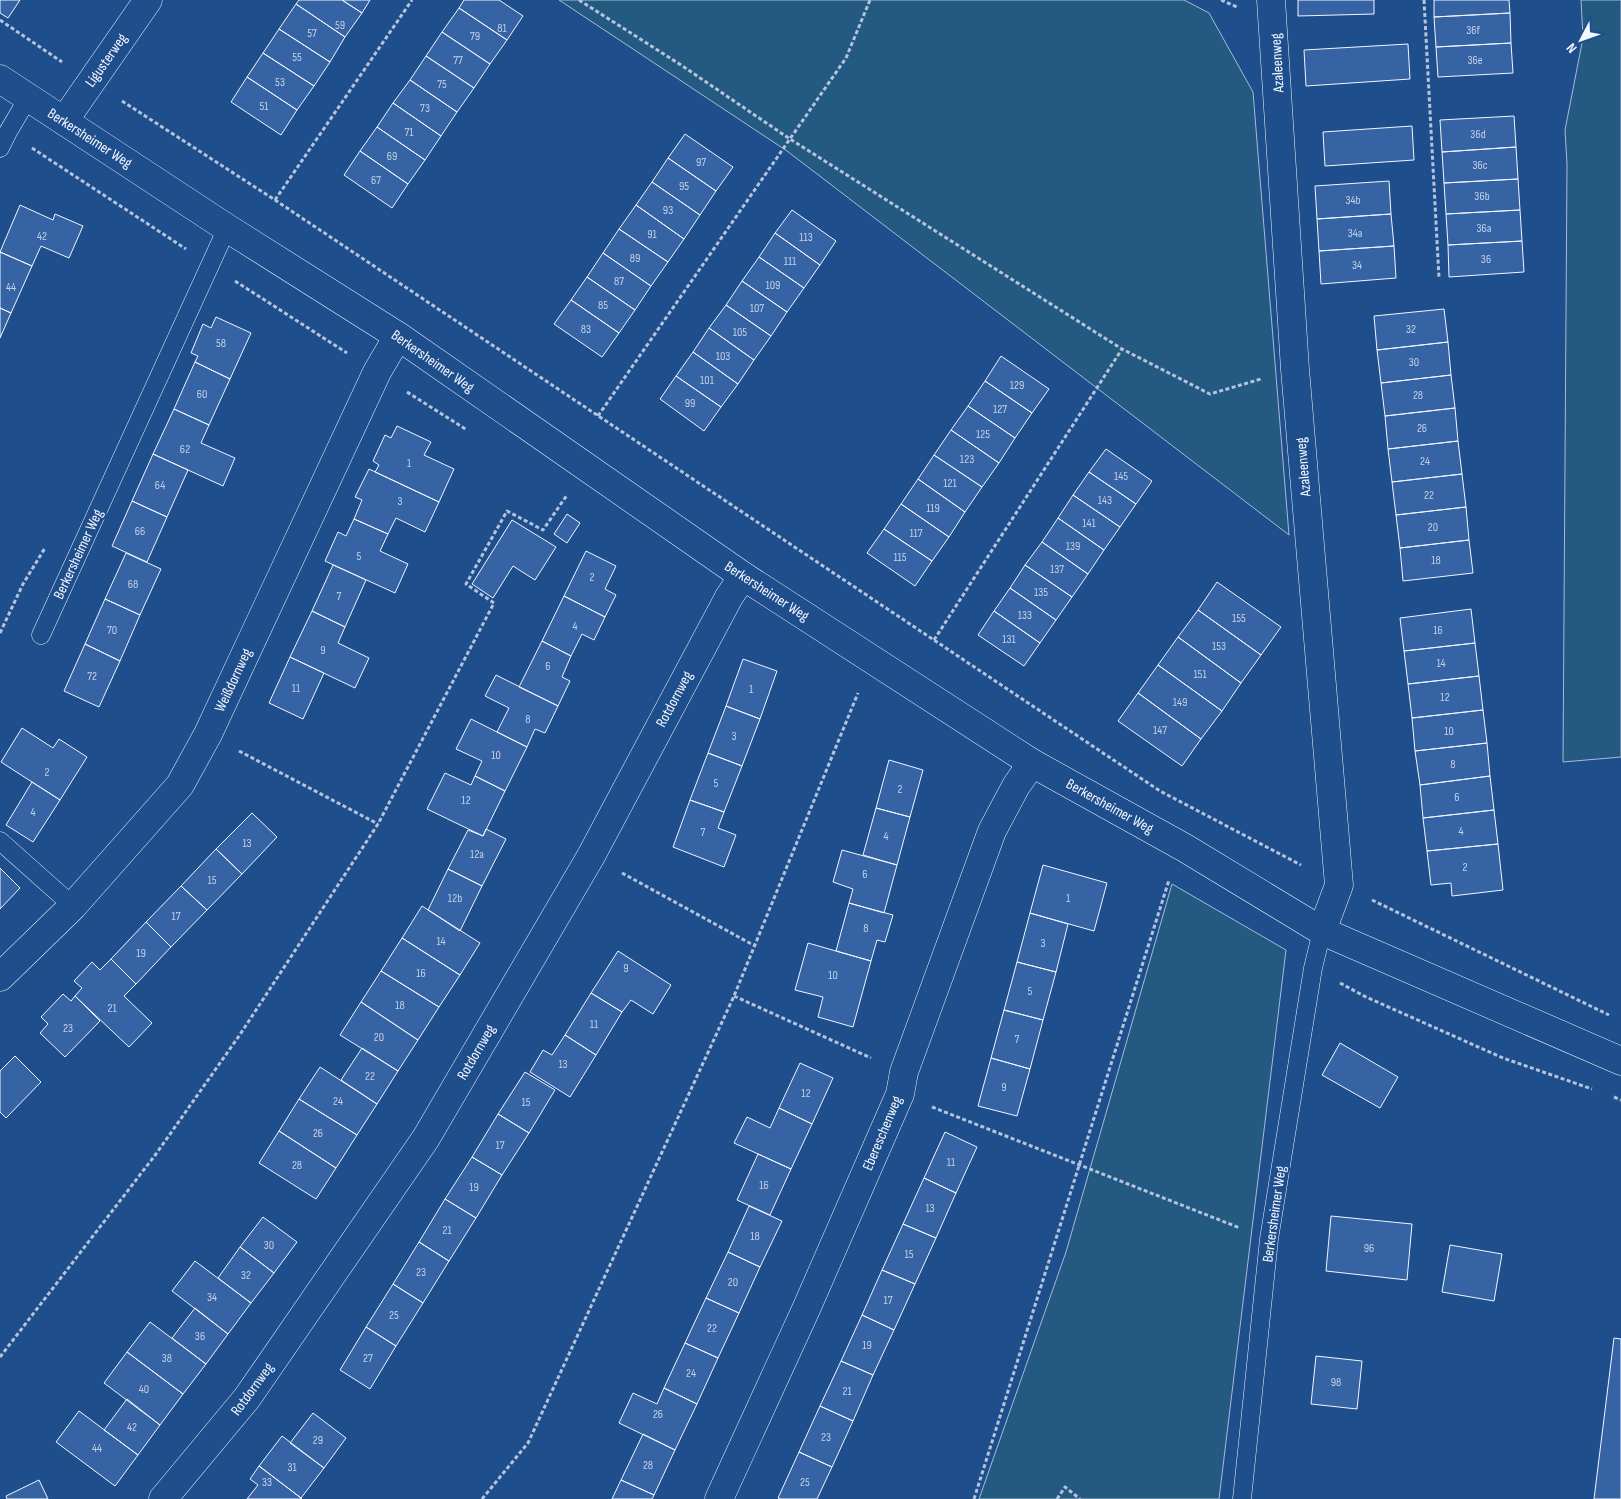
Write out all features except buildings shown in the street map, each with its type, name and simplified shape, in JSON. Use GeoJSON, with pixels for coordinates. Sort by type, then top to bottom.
{"type":"FeatureCollection","features":[{"type":"Feature","properties":{"kind":"street","name":"Ligusterweg"},"geometry":{"type":"LineString","coordinates":[[64,121],[148,0]]}},
{"type":"Feature","properties":{"kind":"street","name":"Azaleenweg"},"geometry":{"type":"LineString","coordinates":[[1272,0],[1295,369],[1339,885],[1322,931]]}},
{"type":"Feature","properties":{"kind":"street","name":"Berkersheimer Weg"},"geometry":{"type":"LineString","coordinates":[[0,78],[227,228],[398,336],[743,576],[1032,762],[1185,848],[1322,931],[1621,1061]]}},
{"type":"Feature","properties":{"kind":"street","name":"Weißdornweg"},"geometry":{"type":"LineString","coordinates":[[0,977],[72,906],[180,785],[208,734],[377,372],[398,336]]}},
{"type":"Feature","properties":{"kind":"street","name":"Rotdornweg"},"geometry":{"type":"LineString","coordinates":[[163,1499],[247,1398],[426,1138],[591,856],[729,597],[743,576]]}},
{"type":"Feature","properties":{"kind":"street","name":"Ebereschenweg"},"geometry":{"type":"LineString","coordinates":[[719,1499],[807,1307],[902,1083],[992,831],[1016,786],[1032,762]]}},
{"type":"Feature","properties":{"kind":"lane"},"geometry":{"type":"LineString","coordinates":[[0,148],[28,98]]}},
{"type":"Feature","properties":{"kind":"lane","name":"Berkersheimer Weg"},"geometry":{"type":"LineString","coordinates":[[41,635],[227,228]]}},
{"type":"Feature","properties":{"kind":"lane"},"geometry":{"type":"LineString","coordinates":[[0,841],[72,906]]}},
{"type":"Feature","properties":{"kind":"lane","name":"Berkersheimer Weg"},"geometry":{"type":"LineString","coordinates":[[1242,1499],[1269,1239],[1313,968],[1322,931]]}},
{"type":"Feature","properties":{"kind":"path"},"geometry":{"type":"LineString","coordinates":[[275,200],[412,0]]}},
{"type":"Feature","properties":{"kind":"path"},"geometry":{"type":"LineString","coordinates":[[579,0],[790,138],[1122,349],[1210,394],[1295,369]]}},
{"type":"Feature","properties":{"kind":"path"},"geometry":{"type":"LineString","coordinates":[[598,416],[846,58],[870,0]]}},
{"type":"Feature","properties":{"kind":"path"},"geometry":{"type":"LineString","coordinates":[[1424,0],[1439,278]]}},
{"type":"Feature","properties":{"kind":"path"},"geometry":{"type":"LineString","coordinates":[[0,20],[275,200],[1160,791],[1339,885],[1613,1016]]}},
{"type":"Feature","properties":{"kind":"path"},"geometry":{"type":"LineString","coordinates":[[934,640],[1122,349]]}},
{"type":"Feature","properties":{"kind":"path"},"geometry":{"type":"LineString","coordinates":[[0,1357],[162,1146],[240,1036],[378,824],[494,603],[466,584],[507,511],[544,530],[567,494]]}},
{"type":"Feature","properties":{"kind":"path"},"geometry":{"type":"LineString","coordinates":[[482,1499],[528,1443],[734,996],[859,690]]}},
{"type":"Feature","properties":{"kind":"path"},"geometry":{"type":"LineString","coordinates":[[208,734],[378,824]]}},
{"type":"Feature","properties":{"kind":"path"},"geometry":{"type":"LineString","coordinates":[[974,1499],[1170,876],[1185,848]]}},
{"type":"Feature","properties":{"kind":"path"},"geometry":{"type":"LineString","coordinates":[[591,856],[755,946]]}},
{"type":"Feature","properties":{"kind":"path"},"geometry":{"type":"LineString","coordinates":[[734,996],[902,1083],[1079,1164],[1269,1239]]}},
{"type":"Feature","properties":{"kind":"path"},"geometry":{"type":"LineString","coordinates":[[1057,1499],[1065,1487],[1080,1499]]}},
{"type":"Feature","properties":{"kind":"shaded area"},"geometry":{"type":"Polygon","coordinates":[[[559,0],[1184,0],[1209,13],[1253,92],[1289,535],[787,151],[559,0]]]}},
{"type":"Feature","properties":{"kind":"shaded area"},"geometry":{"type":"Polygon","coordinates":[[[1581,0],[1621,0],[1621,757],[1563,762],[1567,164],[1565,130],[1583,38],[1581,0]]]}},
{"type":"Feature","properties":{"kind":"shaded area"},"geometry":{"type":"Polygon","coordinates":[[[1172,884],[1286,950],[1219,1499],[979,1499],[1066,1252],[1172,884]]]}}]}
